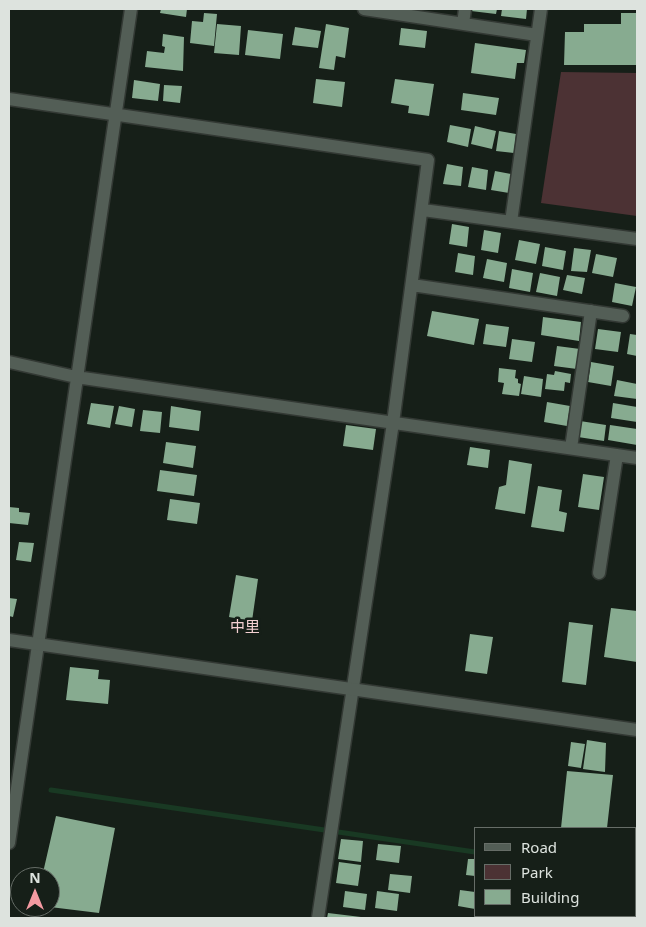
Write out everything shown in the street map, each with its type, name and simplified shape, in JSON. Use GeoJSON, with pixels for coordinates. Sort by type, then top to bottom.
{"type":"FeatureCollection","features":[{"type":"Feature","properties":{"kind":"street"},"geometry":{"type":"LineString","coordinates":[[9,843],[131,9]]}},
{"type":"Feature","properties":{"kind":"street"},"geometry":{"type":"LineString","coordinates":[[364,9],[392,11],[538,35]]}},
{"type":"Feature","properties":{"kind":"street"},"geometry":{"type":"LineString","coordinates":[[463,24],[464,9]]}},
{"type":"Feature","properties":{"kind":"street"},"geometry":{"type":"LineString","coordinates":[[511,222],[541,9]]}},
{"type":"Feature","properties":{"kind":"street"},"geometry":{"type":"LineString","coordinates":[[9,99],[428,160],[423,210],[393,423],[351,688],[318,918]]}},
{"type":"Feature","properties":{"kind":"street"},"geometry":{"type":"LineString","coordinates":[[423,210],[637,239]]}},
{"type":"Feature","properties":{"kind":"street"},"geometry":{"type":"LineString","coordinates":[[412,285],[623,316]]}},
{"type":"Feature","properties":{"kind":"street"},"geometry":{"type":"LineString","coordinates":[[571,448],[591,311]]}},
{"type":"Feature","properties":{"kind":"street"},"geometry":{"type":"LineString","coordinates":[[9,362],[76,377],[637,458]]}},
{"type":"Feature","properties":{"kind":"street"},"geometry":{"type":"LineString","coordinates":[[599,573],[617,455]]}},
{"type":"Feature","properties":{"kind":"street"},"geometry":{"type":"LineString","coordinates":[[9,640],[637,730]]}},
{"type":"Feature","properties":{"kind":"green space"},"geometry":{"type":"Polygon","coordinates":[[[561,72],[637,73],[637,216],[541,203],[561,72]]]}},
{"type":"Feature","properties":{"kind":"building"},"geometry":{"type":"Polygon","coordinates":[[[161,9],[187,9],[186,17],[160,13],[161,9]]]}},
{"type":"Feature","properties":{"kind":"building"},"geometry":{"type":"Polygon","coordinates":[[[471,9],[497,9],[496,14],[471,11],[471,9]]]}},
{"type":"Feature","properties":{"kind":"building"},"geometry":{"type":"Polygon","coordinates":[[[502,9],[527,9],[526,19],[501,16],[502,9]]]}},
{"type":"Feature","properties":{"kind":"building"},"geometry":{"type":"Polygon","coordinates":[[[204,13],[217,14],[214,46],[190,43],[192,21],[203,22],[204,13]]]}},
{"type":"Feature","properties":{"kind":"building"},"geometry":{"type":"Polygon","coordinates":[[[621,13],[637,13],[637,65],[564,65],[565,32],[584,32],[584,24],[621,24],[621,13]]]}},
{"type":"Feature","properties":{"kind":"building"},"geometry":{"type":"Polygon","coordinates":[[[217,24],[241,26],[239,55],[214,53],[217,24]]]}},
{"type":"Feature","properties":{"kind":"building"},"geometry":{"type":"Polygon","coordinates":[[[326,24],[349,28],[345,58],[336,56],[334,70],[319,68],[326,24]]]}},
{"type":"Feature","properties":{"kind":"building"},"geometry":{"type":"Polygon","coordinates":[[[295,27],[321,31],[318,48],[292,45],[295,27]]]}},
{"type":"Feature","properties":{"kind":"building"},"geometry":{"type":"Polygon","coordinates":[[[401,28],[427,31],[425,48],[399,45],[401,28]]]}},
{"type":"Feature","properties":{"kind":"building"},"geometry":{"type":"Polygon","coordinates":[[[248,30],[283,34],[280,59],[245,55],[248,30]]]}},
{"type":"Feature","properties":{"kind":"building"},"geometry":{"type":"Polygon","coordinates":[[[163,34],[184,37],[183,71],[145,67],[147,51],[164,53],[165,47],[162,46],[163,34]]]}},
{"type":"Feature","properties":{"kind":"building"},"geometry":{"type":"Polygon","coordinates":[[[475,43],[526,50],[524,63],[517,63],[515,79],[471,73],[475,43]]]}},
{"type":"Feature","properties":{"kind":"building"},"geometry":{"type":"Polygon","coordinates":[[[316,79],[345,82],[342,107],[313,103],[316,79]]]}},
{"type":"Feature","properties":{"kind":"building"},"geometry":{"type":"Polygon","coordinates":[[[395,79],[434,84],[429,116],[408,113],[409,106],[391,103],[395,79]]]}},
{"type":"Feature","properties":{"kind":"building"},"geometry":{"type":"Polygon","coordinates":[[[134,80],[160,84],[158,101],[132,98],[134,80]]]}},
{"type":"Feature","properties":{"kind":"building"},"geometry":{"type":"Polygon","coordinates":[[[164,85],[182,86],[180,103],[163,101],[164,85]]]}},
{"type":"Feature","properties":{"kind":"building"},"geometry":{"type":"Polygon","coordinates":[[[463,93],[499,98],[496,115],[461,110],[463,93]]]}},
{"type":"Feature","properties":{"kind":"building"},"geometry":{"type":"Polygon","coordinates":[[[450,125],[471,129],[468,147],[447,142],[450,125]]]}},
{"type":"Feature","properties":{"kind":"building"},"geometry":{"type":"Polygon","coordinates":[[[475,126],[496,131],[492,149],[471,144],[475,126]]]}},
{"type":"Feature","properties":{"kind":"building"},"geometry":{"type":"Polygon","coordinates":[[[499,131],[516,134],[514,153],[496,151],[499,131]]]}},
{"type":"Feature","properties":{"kind":"building"},"geometry":{"type":"Polygon","coordinates":[[[447,164],[463,167],[461,186],[443,184],[447,164]]]}},
{"type":"Feature","properties":{"kind":"building"},"geometry":{"type":"Polygon","coordinates":[[[472,167],[488,170],[486,190],[468,187],[472,167]]]}},
{"type":"Feature","properties":{"kind":"building"},"geometry":{"type":"Polygon","coordinates":[[[495,171],[511,174],[509,193],[491,190],[495,171]]]}},
{"type":"Feature","properties":{"kind":"building"},"geometry":{"type":"Polygon","coordinates":[[[452,224],[469,227],[467,247],[449,244],[452,224]]]}},
{"type":"Feature","properties":{"kind":"building"},"geometry":{"type":"Polygon","coordinates":[[[484,230],[501,233],[498,253],[481,250],[484,230]]]}},
{"type":"Feature","properties":{"kind":"building"},"geometry":{"type":"Polygon","coordinates":[[[519,240],[540,244],[536,264],[515,260],[519,240]]]}},
{"type":"Feature","properties":{"kind":"building"},"geometry":{"type":"Polygon","coordinates":[[[545,247],[566,251],[563,270],[542,266],[545,247]]]}},
{"type":"Feature","properties":{"kind":"building"},"geometry":{"type":"Polygon","coordinates":[[[574,248],[591,250],[587,272],[571,271],[574,248]]]}},
{"type":"Feature","properties":{"kind":"building"},"geometry":{"type":"Polygon","coordinates":[[[458,253],[475,256],[473,275],[455,272],[458,253]]]}},
{"type":"Feature","properties":{"kind":"building"},"geometry":{"type":"Polygon","coordinates":[[[596,254],[617,258],[613,277],[592,273],[596,254]]]}},
{"type":"Feature","properties":{"kind":"building"},"geometry":{"type":"Polygon","coordinates":[[[487,259],[507,263],[504,282],[483,278],[487,259]]]}},
{"type":"Feature","properties":{"kind":"building"},"geometry":{"type":"Polygon","coordinates":[[[512,269],[533,273],[530,292],[509,288],[512,269]]]}},
{"type":"Feature","properties":{"kind":"building"},"geometry":{"type":"Polygon","coordinates":[[[540,273],[560,277],[557,296],[536,292],[540,273]]]}},
{"type":"Feature","properties":{"kind":"building"},"geometry":{"type":"Polygon","coordinates":[[[567,275],[585,278],[582,294],[563,290],[567,275]]]}},
{"type":"Feature","properties":{"kind":"building"},"geometry":{"type":"Polygon","coordinates":[[[615,283],[636,287],[632,306],[612,302],[615,283]]]}},
{"type":"Feature","properties":{"kind":"building"},"geometry":{"type":"Polygon","coordinates":[[[432,311],[479,319],[474,345],[427,336],[432,311]]]}},
{"type":"Feature","properties":{"kind":"building"},"geometry":{"type":"Polygon","coordinates":[[[543,317],[581,322],[579,341],[541,335],[543,317]]]}},
{"type":"Feature","properties":{"kind":"building"},"geometry":{"type":"Polygon","coordinates":[[[486,324],[509,327],[506,347],[483,344],[486,324]]]}},
{"type":"Feature","properties":{"kind":"building"},"geometry":{"type":"Polygon","coordinates":[[[598,329],[621,332],[618,352],[595,349],[598,329]]]}},
{"type":"Feature","properties":{"kind":"building"},"geometry":{"type":"Polygon","coordinates":[[[630,334],[637,335],[637,356],[627,354],[630,334]]]}},
{"type":"Feature","properties":{"kind":"building"},"geometry":{"type":"Polygon","coordinates":[[[512,339],[535,342],[532,362],[509,359],[512,339]]]}},
{"type":"Feature","properties":{"kind":"building"},"geometry":{"type":"Polygon","coordinates":[[[557,346],[580,349],[577,369],[554,366],[557,346]]]}},
{"type":"Feature","properties":{"kind":"building"},"geometry":{"type":"Polygon","coordinates":[[[591,362],[614,366],[611,386],[588,382],[591,362]]]}},
{"type":"Feature","properties":{"kind":"building"},"geometry":{"type":"Polygon","coordinates":[[[499,368],[516,370],[515,378],[521,384],[519,396],[502,394],[504,383],[498,382],[499,368]]]}},
{"type":"Feature","properties":{"kind":"building"},"geometry":{"type":"Polygon","coordinates":[[[555,371],[571,374],[570,383],[565,382],[564,391],[545,389],[547,374],[554,375],[555,371]]]}},
{"type":"Feature","properties":{"kind":"building"},"geometry":{"type":"Polygon","coordinates":[[[524,376],[543,379],[541,397],[521,394],[524,376]]]}},
{"type":"Feature","properties":{"kind":"building"},"geometry":{"type":"Polygon","coordinates":[[[617,380],[637,384],[637,399],[614,396],[617,380]]]}},
{"type":"Feature","properties":{"kind":"building"},"geometry":{"type":"Polygon","coordinates":[[[547,402],[570,406],[567,426],[544,422],[547,402]]]}},
{"type":"Feature","properties":{"kind":"building"},"geometry":{"type":"Polygon","coordinates":[[[91,403],[114,406],[110,428],[87,424],[91,403]]]}},
{"type":"Feature","properties":{"kind":"building"},"geometry":{"type":"Polygon","coordinates":[[[613,403],[637,407],[637,422],[611,418],[613,403]]]}},
{"type":"Feature","properties":{"kind":"building"},"geometry":{"type":"Polygon","coordinates":[[[119,406],[135,409],[132,427],[115,424],[119,406]]]}},
{"type":"Feature","properties":{"kind":"building"},"geometry":{"type":"Polygon","coordinates":[[[171,406],[201,411],[199,431],[169,427],[171,406]]]}},
{"type":"Feature","properties":{"kind":"building"},"geometry":{"type":"Polygon","coordinates":[[[143,410],[162,412],[160,433],[140,431],[143,410]]]}},
{"type":"Feature","properties":{"kind":"building"},"geometry":{"type":"Polygon","coordinates":[[[580,421],[606,425],[604,441],[578,437],[580,421]]]}},
{"type":"Feature","properties":{"kind":"building"},"geometry":{"type":"Polygon","coordinates":[[[346,425],[376,429],[373,450],[343,446],[346,425]]]}},
{"type":"Feature","properties":{"kind":"building"},"geometry":{"type":"Polygon","coordinates":[[[610,425],[637,429],[637,445],[608,440],[610,425]]]}},
{"type":"Feature","properties":{"kind":"building"},"geometry":{"type":"Polygon","coordinates":[[[166,442],[196,446],[193,468],[163,463],[166,442]]]}},
{"type":"Feature","properties":{"kind":"building"},"geometry":{"type":"Polygon","coordinates":[[[470,447],[490,450],[488,468],[467,465],[470,447]]]}},
{"type":"Feature","properties":{"kind":"building"},"geometry":{"type":"Polygon","coordinates":[[[509,460],[532,464],[525,514],[495,509],[499,487],[506,485],[509,460]]]}},
{"type":"Feature","properties":{"kind":"building"},"geometry":{"type":"Polygon","coordinates":[[[160,470],[197,475],[194,496],[157,491],[160,470]]]}},
{"type":"Feature","properties":{"kind":"building"},"geometry":{"type":"Polygon","coordinates":[[[583,474],[604,477],[599,510],[578,507],[583,474]]]}},
{"type":"Feature","properties":{"kind":"building"},"geometry":{"type":"Polygon","coordinates":[[[538,486],[562,490],[559,511],[567,513],[564,532],[531,527],[538,486]]]}},
{"type":"Feature","properties":{"kind":"building"},"geometry":{"type":"Polygon","coordinates":[[[170,499],[200,503],[197,524],[167,520],[170,499]]]}},
{"type":"Feature","properties":{"kind":"building"},"geometry":{"type":"Polygon","coordinates":[[[9,507],[19,508],[19,512],[30,513],[28,525],[9,523],[9,507]]]}},
{"type":"Feature","properties":{"kind":"building"},"geometry":{"type":"Polygon","coordinates":[[[19,542],[34,543],[31,562],[16,560],[19,542]]]}},
{"type":"Feature","properties":{"kind":"building"},"geometry":{"type":"Polygon","coordinates":[[[236,575],[258,579],[252,621],[229,617],[236,575]]]}},
{"type":"Feature","properties":{"kind":"building"},"geometry":{"type":"Polygon","coordinates":[[[9,598],[17,599],[13,617],[9,616],[9,598]]]}},
{"type":"Feature","properties":{"kind":"building"},"geometry":{"type":"Polygon","coordinates":[[[611,608],[637,611],[637,662],[604,657],[611,608]]]}},
{"type":"Feature","properties":{"kind":"building"},"geometry":{"type":"Polygon","coordinates":[[[569,622],[593,625],[586,685],[562,682],[569,622]]]}},
{"type":"Feature","properties":{"kind":"building"},"geometry":{"type":"Polygon","coordinates":[[[470,634],[493,637],[487,674],[465,671],[470,634]]]}},
{"type":"Feature","properties":{"kind":"building"},"geometry":{"type":"Polygon","coordinates":[[[70,667],[99,670],[98,679],[110,680],[108,704],[66,700],[70,667]]]}},
{"type":"Feature","properties":{"kind":"building"},"geometry":{"type":"Polygon","coordinates":[[[587,740],[606,743],[605,772],[583,769],[587,740]]]}},
{"type":"Feature","properties":{"kind":"building"},"geometry":{"type":"Polygon","coordinates":[[[571,742],[585,744],[581,768],[568,766],[571,742]]]}},
{"type":"Feature","properties":{"kind":"building"},"geometry":{"type":"Polygon","coordinates":[[[567,771],[613,775],[607,827],[561,827],[567,771]]]}},
{"type":"Feature","properties":{"kind":"building"},"geometry":{"type":"Polygon","coordinates":[[[56,816],[115,828],[99,913],[60,908],[60,867],[44,867],[56,816]]]}},
{"type":"Feature","properties":{"kind":"building"},"geometry":{"type":"Polygon","coordinates":[[[341,839],[363,841],[361,862],[338,859],[341,839]]]}},
{"type":"Feature","properties":{"kind":"building"},"geometry":{"type":"Polygon","coordinates":[[[378,844],[401,846],[399,863],[376,860],[378,844]]]}},
{"type":"Feature","properties":{"kind":"building"},"geometry":{"type":"Polygon","coordinates":[[[468,859],[473,859],[473,876],[466,875],[468,859]]]}},
{"type":"Feature","properties":{"kind":"building"},"geometry":{"type":"Polygon","coordinates":[[[339,862],[361,865],[358,886],[336,883],[339,862]]]}},
{"type":"Feature","properties":{"kind":"building"},"geometry":{"type":"Polygon","coordinates":[[[390,874],[412,876],[410,893],[388,890],[390,874]]]}},
{"type":"Feature","properties":{"kind":"building"},"geometry":{"type":"Polygon","coordinates":[[[460,890],[473,892],[473,909],[458,906],[460,890]]]}},
{"type":"Feature","properties":{"kind":"building"},"geometry":{"type":"Polygon","coordinates":[[[345,891],[367,894],[365,910],[343,907],[345,891]]]}},
{"type":"Feature","properties":{"kind":"building"},"geometry":{"type":"Polygon","coordinates":[[[377,891],[399,894],[397,911],[375,908],[377,891]]]}},
{"type":"Feature","properties":{"kind":"building"},"geometry":{"type":"Polygon","coordinates":[[[328,913],[361,917],[361,918],[327,918],[328,913]]]}},
{"type":"Feature","properties":{"kind":"waterway"},"geometry":{"type":"LineString","coordinates":[[51,790],[473,852]]}},
{"type":"Feature","properties":{"kind":"district","name":"中里"},"geometry":{"type":"Point","coordinates":[245,628]}}]}
